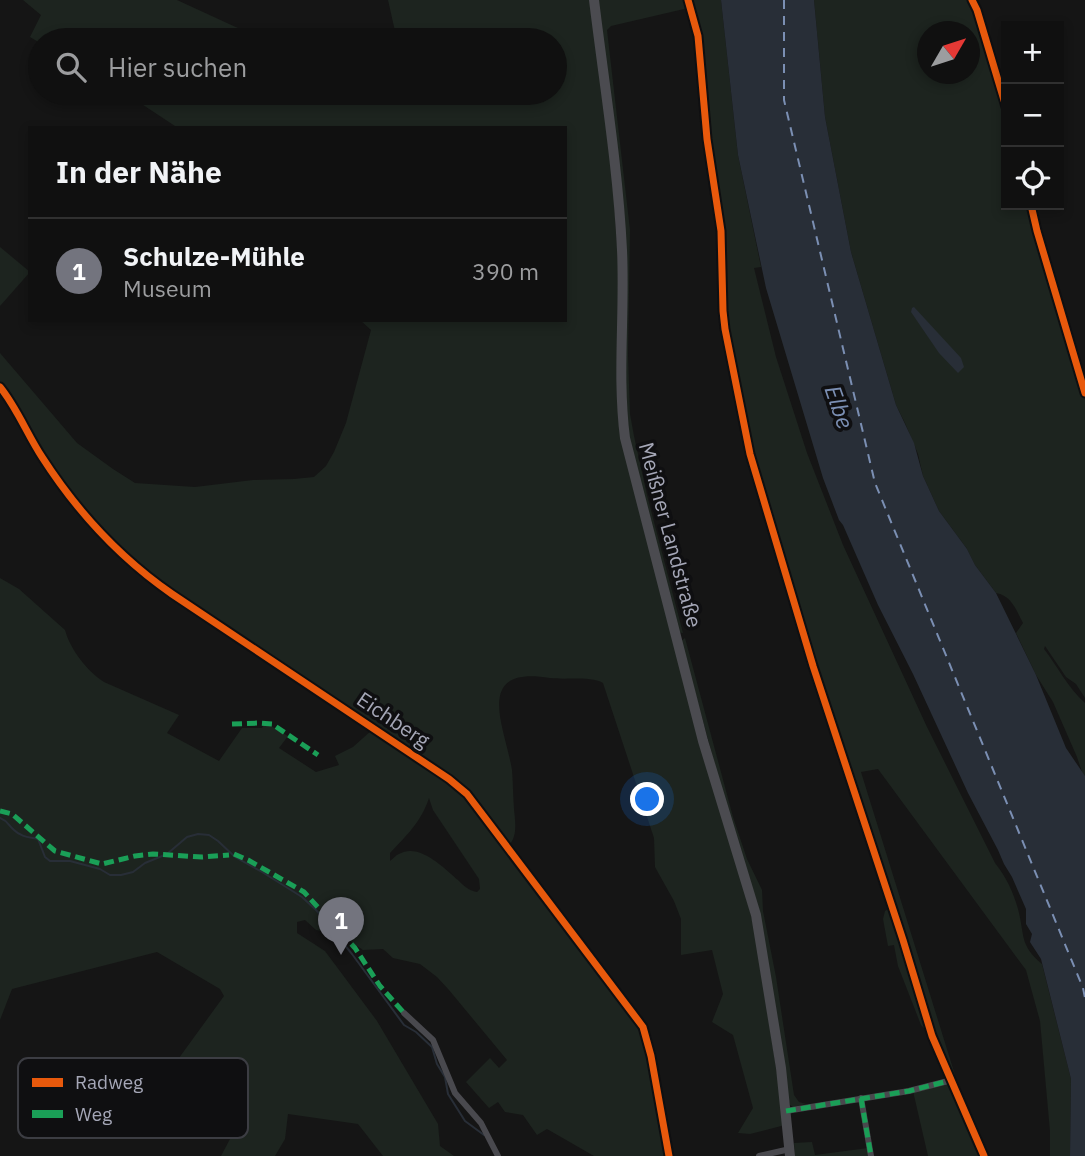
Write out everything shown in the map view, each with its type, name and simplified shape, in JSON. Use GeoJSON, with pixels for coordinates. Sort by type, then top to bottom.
{"type":"FeatureCollection","features":[{"type":"Feature","properties":{"kind":"main road","name":"Meißner Landstraße"},"geometry":{"type":"LineString","coordinates":[[594,0],[620,222],[623,286],[621,396],[625,438],[703,741],[756,915],[781,1068],[790,1152]]}},
{"type":"Feature","properties":{"kind":"street","name":"Eichberg"},"geometry":{"type":"LineString","coordinates":[[0,387],[40,454],[79,509],[142,572],[449,779],[467,794],[643,1027],[669,1156]]}},
{"type":"Feature","properties":{"kind":"street"},"geometry":{"type":"LineString","coordinates":[[404,1013],[433,1040],[455,1093],[481,1123],[498,1156]]}},
{"type":"Feature","properties":{"kind":"street"},"geometry":{"type":"LineString","coordinates":[[786,1111],[909,1091],[952,1080]]}},
{"type":"Feature","properties":{"kind":"street"},"geometry":{"type":"LineString","coordinates":[[861,1098],[871,1156]]}},
{"type":"Feature","properties":{"kind":"street"},"geometry":{"type":"LineString","coordinates":[[759,1156],[790,1152]]}},
{"type":"Feature","properties":{"kind":"shaded area"},"geometry":{"type":"Polygon","coordinates":[[[23,0],[177,0],[238,28],[34,28],[41,15],[23,0]]]}},
{"type":"Feature","properties":{"kind":"shaded area"},"geometry":{"type":"Polygon","coordinates":[[[388,0],[591,0],[613,184],[619,276],[617,393],[755,931],[785,1125],[750,1134],[738,1133],[753,1108],[733,1035],[712,1022],[723,994],[712,950],[681,955],[681,919],[655,867],[654,838],[603,683],[585,679],[526,676],[510,681],[502,690],[500,719],[512,770],[515,823],[514,837],[509,845],[467,790],[219,621],[163,586],[140,566],[84,512],[58,476],[0,382],[0,353],[77,443],[135,483],[195,487],[253,480],[314,477],[326,466],[346,423],[371,330],[362,322],[567,322],[567,126],[175,126],[143,105],[567,105],[567,28],[394,28],[388,0]]]}},
{"type":"Feature","properties":{"kind":"shaded area"},"geometry":{"type":"Polygon","coordinates":[[[597,0],[686,0],[687,7],[611,26],[607,30],[630,230],[630,414],[647,495],[683,633],[678,632],[636,472],[626,419],[626,331],[597,0]]]}},
{"type":"Feature","properties":{"kind":"shaded area"},"geometry":{"type":"Polygon","coordinates":[[[690,0],[721,0],[738,155],[761,267],[754,268],[776,357],[807,453],[843,545],[927,727],[1011,890],[1026,945],[1042,964],[1071,1079],[1070,1156],[1050,1156],[1040,1021],[1026,970],[878,769],[861,772],[955,1075],[952,1075],[937,1041],[906,937],[795,598],[757,468],[727,323],[723,227],[707,121],[700,34],[690,0]]]}},
{"type":"Feature","properties":{"kind":"shaded area"},"geometry":{"type":"Polygon","coordinates":[[[814,0],[970,0],[978,21],[917,21],[917,84],[980,84],[980,28],[1001,98],[1001,210],[1031,210],[1040,249],[1085,399],[1085,698],[1076,684],[1066,677],[1045,646],[1044,649],[1085,703],[1085,776],[1053,702],[1036,675],[1016,633],[1023,623],[1016,609],[1010,600],[996,593],[975,565],[967,549],[939,511],[923,476],[918,454],[896,405],[851,252],[825,117],[814,0]]]}},
{"type":"Feature","properties":{"kind":"shaded area"},"geometry":{"type":"Polygon","coordinates":[[[0,247],[28,270],[28,274],[0,306],[0,247]]]}},
{"type":"Feature","properties":{"kind":"shaded area"},"geometry":{"type":"Polygon","coordinates":[[[0,578],[19,589],[65,630],[75,652],[98,677],[179,715],[167,733],[219,761],[242,728],[262,728],[264,725],[288,736],[279,748],[316,772],[339,765],[335,756],[353,747],[372,730],[468,800],[643,1038],[666,1156],[594,1156],[547,1129],[537,1135],[523,1115],[505,1112],[498,1102],[489,1108],[466,1082],[490,1058],[499,1068],[507,1060],[437,977],[420,964],[393,958],[383,949],[363,950],[341,935],[316,930],[305,920],[297,922],[297,933],[325,951],[377,1021],[438,1124],[440,1146],[454,1156],[383,1156],[358,1124],[288,1114],[285,1139],[275,1156],[221,1156],[229,1138],[248,1138],[248,1058],[179,1058],[224,996],[220,989],[157,952],[12,989],[0,1020],[0,578]],[[429,798],[418,821],[390,853],[390,861],[398,854],[415,851],[438,863],[466,888],[477,892],[480,889],[479,879],[433,810],[429,798]]]}},
{"type":"Feature","properties":{"kind":"shaded area"},"geometry":{"type":"Polygon","coordinates":[[[685,638],[733,817],[747,859],[762,890],[763,911],[794,1095],[799,1102],[806,1104],[793,1107],[788,1098],[764,944],[681,641],[685,638]]]}},
{"type":"Feature","properties":{"kind":"shaded area"},"geometry":{"type":"Polygon","coordinates":[[[891,907],[927,1031],[921,1025],[898,966],[894,945],[888,946],[883,919],[885,911],[891,907]]]}},
{"type":"Feature","properties":{"kind":"shaded area"},"geometry":{"type":"Polygon","coordinates":[[[950,1083],[980,1156],[928,1156],[913,1091],[950,1083]]]}},
{"type":"Feature","properties":{"kind":"shaded area"},"geometry":{"type":"Polygon","coordinates":[[[812,1142],[815,1155],[868,1148],[869,1156],[795,1156],[794,1143],[812,1142]]]}},
{"type":"Feature","properties":{"kind":"water","name":"Elbe"},"geometry":{"type":"Polygon","coordinates":[[[721,0],[814,0],[825,117],[851,252],[896,405],[914,443],[923,476],[939,511],[996,593],[1036,675],[1066,748],[1085,776],[1085,1156],[1070,1156],[1071,1079],[1041,959],[1030,942],[1032,934],[1026,924],[1026,909],[878,605],[823,478],[766,288],[738,155],[721,0]]]}},
{"type":"Feature","properties":{"kind":"water"},"geometry":{"type":"Polygon","coordinates":[[[914,307],[961,358],[964,367],[958,373],[939,353],[911,312],[914,307]]]}},
{"type":"Feature","properties":{"kind":"waterway"},"geometry":{"type":"LineString","coordinates":[[0,818],[19,834],[38,839],[45,857],[50,861],[70,861],[100,869],[110,875],[133,872],[145,863],[167,854],[187,837],[209,835],[235,857],[302,897],[317,911],[404,1025],[432,1047],[437,1064],[445,1077],[448,1094],[465,1121],[484,1135]]}},
{"type":"Feature","properties":{"kind":"ferry route"},"geometry":{"type":"LineString","coordinates":[[784,0],[784,100],[875,483],[1085,998]]}},
{"type":"Feature","properties":{"kind":"marked path"},"geometry":{"type":"LineString","coordinates":[[232,724],[272,724],[318,755]]}},
{"type":"Feature","properties":{"kind":"marked path"},"geometry":{"type":"LineString","coordinates":[[0,811],[12,814],[55,851],[102,864],[153,854],[202,857],[229,855]]}},
{"type":"Feature","properties":{"kind":"marked path"},"geometry":{"type":"LineString","coordinates":[[234,854],[304,892],[355,948],[380,986],[404,1013]]}},
{"type":"Feature","properties":{"kind":"marked path"},"geometry":{"type":"LineString","coordinates":[[786,1111],[909,1091],[952,1080]]}},
{"type":"Feature","properties":{"kind":"marked path"},"geometry":{"type":"LineString","coordinates":[[861,1098],[871,1156]]}},
{"type":"Feature","properties":{"kind":"cycle path"},"geometry":{"type":"LineString","coordinates":[[688,0],[698,36],[707,139],[721,231],[725,329],[750,454],[813,666],[932,1036],[984,1156]]}},
{"type":"Feature","properties":{"kind":"cycle path"},"geometry":{"type":"LineString","coordinates":[[972,0],[1001,90]]}},
{"type":"Feature","properties":{"kind":"cycle path"},"geometry":{"type":"LineString","coordinates":[[1032,210],[1085,393]]}},
{"type":"Feature","properties":{"kind":"cycle path"},"geometry":{"type":"LineString","coordinates":[[0,387],[69,496],[100,532],[135,565],[172,594],[449,779],[467,794],[643,1027],[651,1056],[669,1156]]}},
{"type":"Feature","properties":{"kind":"place","name":"Schulze-Mühle"},"geometry":{"type":"Point","coordinates":[341,955]}}]}
